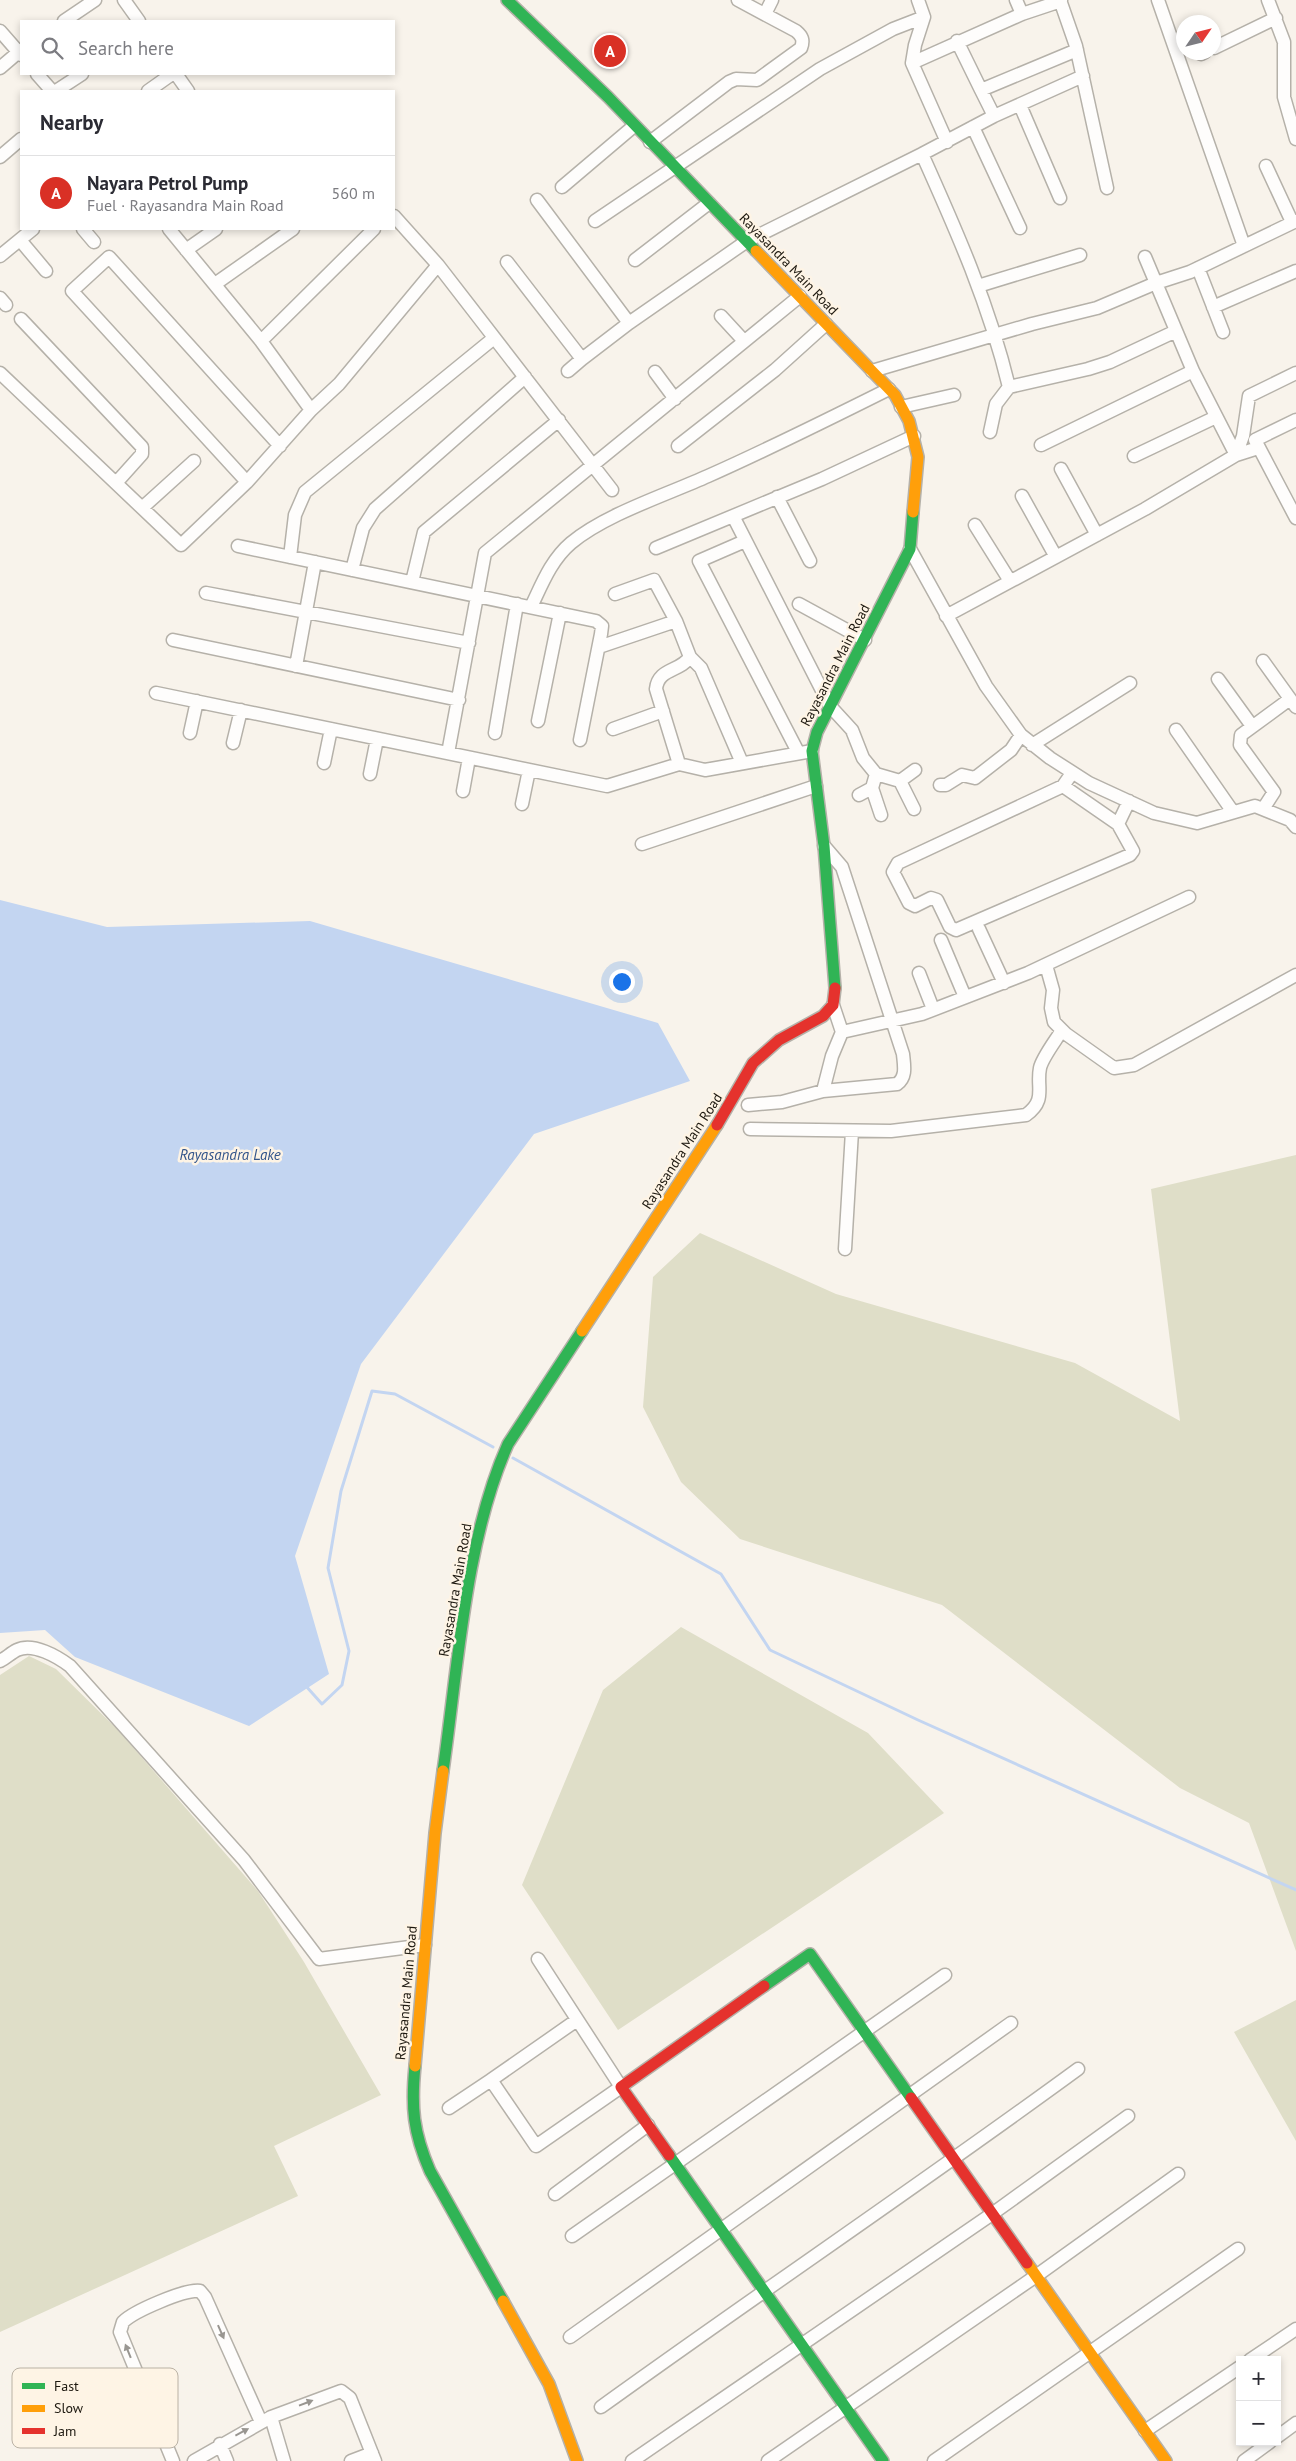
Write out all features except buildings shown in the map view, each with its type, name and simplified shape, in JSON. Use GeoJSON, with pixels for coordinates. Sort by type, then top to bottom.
{"type":"FeatureCollection","features":[{"type":"Feature","properties":{"kind":"street"},"geometry":{"type":"LineString","coordinates":[[65,20],[95,0]]}},
{"type":"Feature","properties":{"kind":"street"},"geometry":{"type":"LineString","coordinates":[[124,0],[138,20]]}},
{"type":"Feature","properties":{"kind":"street","name":"Rayasandra Main Road"},"geometry":{"type":"LineString","coordinates":[[507,0],[650,142],[889,389],[901,407],[914,436],[918,457],[910,548],[817,732],[812,751],[824,846],[836,984],[833,1004],[824,1016],[779,1040],[753,1063],[731,1104],[508,1444],[499,1464],[479,1532],[469,1584],[435,1833],[411,2100],[413,2124],[418,2144],[430,2171],[549,2384],[577,2461]]}},
{"type":"Feature","properties":{"kind":"street"},"geometry":{"type":"LineString","coordinates":[[650,142],[729,82],[736,79],[757,80],[801,48],[804,42],[801,35],[738,0]]}},
{"type":"Feature","properties":{"kind":"street"},"geometry":{"type":"LineString","coordinates":[[765,14],[772,0]]}},
{"type":"Feature","properties":{"kind":"street"},"geometry":{"type":"LineString","coordinates":[[918,0],[924,17],[915,45],[912,63],[947,142]]}},
{"type":"Feature","properties":{"kind":"street"},"geometry":{"type":"LineString","coordinates":[[1016,0],[1022,14]]}},
{"type":"Feature","properties":{"kind":"street"},"geometry":{"type":"LineString","coordinates":[[912,63],[957,41],[1060,0],[1077,50],[1107,188]]}},
{"type":"Feature","properties":{"kind":"street"},"geometry":{"type":"LineString","coordinates":[[1158,0],[1244,246]]}},
{"type":"Feature","properties":{"kind":"street"},"geometry":{"type":"LineString","coordinates":[[1268,0],[1284,42],[1284,97],[1296,139]]}},
{"type":"Feature","properties":{"kind":"street"},"geometry":{"type":"LineString","coordinates":[[595,221],[820,69],[893,29],[924,17]]}},
{"type":"Feature","properties":{"kind":"street"},"geometry":{"type":"LineString","coordinates":[[1221,45],[1276,18]]}},
{"type":"Feature","properties":{"kind":"street"},"geometry":{"type":"LineString","coordinates":[[0,31],[20,53],[0,68]]}},
{"type":"Feature","properties":{"kind":"street"},"geometry":{"type":"LineString","coordinates":[[957,41],[994,116]]}},
{"type":"Feature","properties":{"kind":"street"},"geometry":{"type":"LineString","coordinates":[[981,90],[1077,50]]}},
{"type":"Feature","properties":{"kind":"street"},"geometry":{"type":"LineString","coordinates":[[38,75],[51,90]]}},
{"type":"Feature","properties":{"kind":"street"},"geometry":{"type":"LineString","coordinates":[[58,90],[80,75]]}},
{"type":"Feature","properties":{"kind":"street"},"geometry":{"type":"LineString","coordinates":[[150,90],[172,75]]}},
{"type":"Feature","properties":{"kind":"street"},"geometry":{"type":"LineString","coordinates":[[175,75],[187,90]]}},
{"type":"Feature","properties":{"kind":"street"},"geometry":{"type":"LineString","coordinates":[[568,371],[629,323],[747,241],[947,142],[973,126],[1083,76]]}},
{"type":"Feature","properties":{"kind":"street"},"geometry":{"type":"LineString","coordinates":[[1020,105],[1060,198]]}},
{"type":"Feature","properties":{"kind":"street"},"geometry":{"type":"LineString","coordinates":[[562,188],[634,126]]}},
{"type":"Feature","properties":{"kind":"street"},"geometry":{"type":"LineString","coordinates":[[973,126],[1020,228]]}},
{"type":"Feature","properties":{"kind":"street"},"geometry":{"type":"LineString","coordinates":[[0,157],[20,141]]}},
{"type":"Feature","properties":{"kind":"street"},"geometry":{"type":"LineString","coordinates":[[922,154],[978,286],[996,335],[1009,387]]}},
{"type":"Feature","properties":{"kind":"street"},"geometry":{"type":"LineString","coordinates":[[872,372],[996,335],[1097,308],[1156,283],[1198,268],[1294,221],[1266,166]]}},
{"type":"Feature","properties":{"kind":"street"},"geometry":{"type":"LineString","coordinates":[[537,200],[629,323]]}},
{"type":"Feature","properties":{"kind":"street"},"geometry":{"type":"LineString","coordinates":[[635,260],[709,203]]}},
{"type":"Feature","properties":{"kind":"street"},"geometry":{"type":"LineString","coordinates":[[395,217],[438,265],[612,490]]}},
{"type":"Feature","properties":{"kind":"street"},"geometry":{"type":"LineString","coordinates":[[0,256],[31,230]]}},
{"type":"Feature","properties":{"kind":"street"},"geometry":{"type":"LineString","coordinates":[[84,230],[94,242]]}},
{"type":"Feature","properties":{"kind":"street"},"geometry":{"type":"LineString","coordinates":[[170,230],[261,341],[311,410]]}},
{"type":"Feature","properties":{"kind":"street"},"geometry":{"type":"LineString","coordinates":[[186,250],[215,230]]}},
{"type":"Feature","properties":{"kind":"street"},"geometry":{"type":"LineString","coordinates":[[215,284],[292,230]]}},
{"type":"Feature","properties":{"kind":"street"},"geometry":{"type":"LineString","coordinates":[[261,341],[373,230]]}},
{"type":"Feature","properties":{"kind":"street"},"geometry":{"type":"LineString","coordinates":[[20,240],[46,271]]}},
{"type":"Feature","properties":{"kind":"street"},"geometry":{"type":"LineString","coordinates":[[978,286],[1080,255]]}},
{"type":"Feature","properties":{"kind":"street"},"geometry":{"type":"LineString","coordinates":[[247,482],[72,291],[109,257],[280,446]]}},
{"type":"Feature","properties":{"kind":"street"},"geometry":{"type":"LineString","coordinates":[[1145,257],[1193,371],[1236,455]]}},
{"type":"Feature","properties":{"kind":"street"},"geometry":{"type":"LineString","coordinates":[[508,262],[582,359]]}},
{"type":"Feature","properties":{"kind":"street"},"geometry":{"type":"LineString","coordinates":[[0,373],[181,545],[247,482],[311,410],[339,384],[438,265]]}},
{"type":"Feature","properties":{"kind":"street"},"geometry":{"type":"LineString","coordinates":[[1198,268],[1223,332]]}},
{"type":"Feature","properties":{"kind":"street"},"geometry":{"type":"LineString","coordinates":[[1213,307],[1296,271]]}},
{"type":"Feature","properties":{"kind":"street"},"geometry":{"type":"LineString","coordinates":[[448,753],[485,553],[800,296]]}},
{"type":"Feature","properties":{"kind":"street"},"geometry":{"type":"LineString","coordinates":[[721,316],[744,341]]}},
{"type":"Feature","properties":{"kind":"street"},"geometry":{"type":"LineString","coordinates":[[21,319],[142,447],[142,454],[116,483]]}},
{"type":"Feature","properties":{"kind":"street"},"geometry":{"type":"LineString","coordinates":[[678,446],[776,370],[826,324]]}},
{"type":"Feature","properties":{"kind":"street"},"geometry":{"type":"LineString","coordinates":[[990,432],[996,404],[1009,387],[1110,362],[1176,331]]}},
{"type":"Feature","properties":{"kind":"street"},"geometry":{"type":"LineString","coordinates":[[290,557],[295,515],[305,492],[494,338]]}},
{"type":"Feature","properties":{"kind":"street"},"geometry":{"type":"LineString","coordinates":[[1041,445],[1193,371]]}},
{"type":"Feature","properties":{"kind":"street"},"geometry":{"type":"LineString","coordinates":[[655,372],[675,399]]}},
{"type":"Feature","properties":{"kind":"street"},"geometry":{"type":"LineString","coordinates":[[1236,455],[1243,436],[1249,396],[1296,373]]}},
{"type":"Feature","properties":{"kind":"street"},"geometry":{"type":"LineString","coordinates":[[352,570],[363,528],[375,509],[525,377]]}},
{"type":"Feature","properties":{"kind":"street"},"geometry":{"type":"LineString","coordinates":[[531,607],[552,564],[561,553],[572,542],[604,522],[739,462],[889,389]]}},
{"type":"Feature","properties":{"kind":"street"},"geometry":{"type":"LineString","coordinates":[[901,407],[954,395]]}},
{"type":"Feature","properties":{"kind":"street"},"geometry":{"type":"LineString","coordinates":[[1134,456],[1216,418]]}},
{"type":"Feature","properties":{"kind":"street"},"geometry":{"type":"LineString","coordinates":[[412,582],[424,532],[559,420]]}},
{"type":"Feature","properties":{"kind":"street"},"geometry":{"type":"LineString","coordinates":[[1296,420],[1255,440],[1296,518]]}},
{"type":"Feature","properties":{"kind":"street"},"geometry":{"type":"LineString","coordinates":[[656,548],[777,496],[822,479],[914,436]]}},
{"type":"Feature","properties":{"kind":"street"},"geometry":{"type":"LineString","coordinates":[[946,616],[1097,535],[1236,455],[1258,448]]}},
{"type":"Feature","properties":{"kind":"street"},"geometry":{"type":"LineString","coordinates":[[142,508],[194,461]]}},
{"type":"Feature","properties":{"kind":"street"},"geometry":{"type":"LineString","coordinates":[[1061,469],[1097,535]]}},
{"type":"Feature","properties":{"kind":"street"},"geometry":{"type":"LineString","coordinates":[[777,496],[810,560]]}},
{"type":"Feature","properties":{"kind":"street"},"geometry":{"type":"LineString","coordinates":[[1022,496],[1056,557]]}},
{"type":"Feature","properties":{"kind":"street"},"geometry":{"type":"LineString","coordinates":[[733,516],[744,541],[830,706],[852,730],[863,758],[876,774],[900,781],[914,809]]}},
{"type":"Feature","properties":{"kind":"street"},"geometry":{"type":"LineString","coordinates":[[975,525],[1010,581]]}},
{"type":"Feature","properties":{"kind":"street"},"geometry":{"type":"LineString","coordinates":[[744,541],[699,561],[798,752]]}},
{"type":"Feature","properties":{"kind":"street"},"geometry":{"type":"LineString","coordinates":[[238,546],[596,620],[602,626],[580,740]]}},
{"type":"Feature","properties":{"kind":"street"},"geometry":{"type":"LineString","coordinates":[[910,548],[986,686],[1021,735],[1032,745],[1072,773],[1154,813],[1197,823],[1255,806],[1290,820],[1296,827]]}},
{"type":"Feature","properties":{"kind":"street"},"geometry":{"type":"LineString","coordinates":[[296,666],[315,562]]}},
{"type":"Feature","properties":{"kind":"street"},"geometry":{"type":"LineString","coordinates":[[614,594],[654,580],[676,621],[690,657],[701,668],[742,763]]}},
{"type":"Feature","properties":{"kind":"street"},"geometry":{"type":"LineString","coordinates":[[206,593],[469,643]]}},
{"type":"Feature","properties":{"kind":"street"},"geometry":{"type":"LineString","coordinates":[[495,734],[517,604]]}},
{"type":"Feature","properties":{"kind":"street"},"geometry":{"type":"LineString","coordinates":[[799,604],[865,640]]}},
{"type":"Feature","properties":{"kind":"street"},"geometry":{"type":"LineString","coordinates":[[538,721],[560,613]]}},
{"type":"Feature","properties":{"kind":"street"},"geometry":{"type":"LineString","coordinates":[[599,646],[676,621]]}},
{"type":"Feature","properties":{"kind":"street"},"geometry":{"type":"LineString","coordinates":[[173,640],[459,700]]}},
{"type":"Feature","properties":{"kind":"street"},"geometry":{"type":"LineString","coordinates":[[679,764],[656,689],[656,681],[660,675],[686,664],[690,657]]}},
{"type":"Feature","properties":{"kind":"street"},"geometry":{"type":"LineString","coordinates":[[1263,661],[1293,703],[1252,726],[1241,735],[1240,744],[1274,792],[1263,809]]}},
{"type":"Feature","properties":{"kind":"street"},"geometry":{"type":"LineString","coordinates":[[1218,679],[1252,726]]}},
{"type":"Feature","properties":{"kind":"street"},"geometry":{"type":"LineString","coordinates":[[1032,745],[1130,683]]}},
{"type":"Feature","properties":{"kind":"street"},"geometry":{"type":"LineString","coordinates":[[156,693],[608,786],[679,764],[705,770],[812,751]]}},
{"type":"Feature","properties":{"kind":"street"},"geometry":{"type":"LineString","coordinates":[[190,733],[197,701]]}},
{"type":"Feature","properties":{"kind":"street"},"geometry":{"type":"LineString","coordinates":[[233,743],[241,710]]}},
{"type":"Feature","properties":{"kind":"street"},"geometry":{"type":"LineString","coordinates":[[613,729],[663,711]]}},
{"type":"Feature","properties":{"kind":"street"},"geometry":{"type":"LineString","coordinates":[[324,763],[331,729]]}},
{"type":"Feature","properties":{"kind":"street"},"geometry":{"type":"LineString","coordinates":[[1176,730],[1233,812]]}},
{"type":"Feature","properties":{"kind":"street"},"geometry":{"type":"LineString","coordinates":[[940,785],[946,785],[962,775],[975,778],[1011,750],[1021,735]]}},
{"type":"Feature","properties":{"kind":"street"},"geometry":{"type":"LineString","coordinates":[[370,774],[377,739]]}},
{"type":"Feature","properties":{"kind":"street"},"geometry":{"type":"LineString","coordinates":[[463,791],[469,758]]}},
{"type":"Feature","properties":{"kind":"street"},"geometry":{"type":"LineString","coordinates":[[522,804],[529,770]]}},
{"type":"Feature","properties":{"kind":"street"},"geometry":{"type":"LineString","coordinates":[[900,781],[915,770]]}},
{"type":"Feature","properties":{"kind":"street"},"geometry":{"type":"LineString","coordinates":[[1063,786],[1118,824],[1134,851],[1130,855],[956,930],[950,927],[938,900],[931,898],[915,906],[909,903],[893,872],[898,863],[1063,786],[1072,773]]}},
{"type":"Feature","properties":{"kind":"street"},"geometry":{"type":"LineString","coordinates":[[876,774],[872,788],[881,815]]}},
{"type":"Feature","properties":{"kind":"street"},"geometry":{"type":"LineString","coordinates":[[642,844],[816,786]]}},
{"type":"Feature","properties":{"kind":"street"},"geometry":{"type":"LineString","coordinates":[[860,795],[872,788]]}},
{"type":"Feature","properties":{"kind":"street"},"geometry":{"type":"LineString","coordinates":[[1118,824],[1129,802]]}},
{"type":"Feature","properties":{"kind":"street"},"geometry":{"type":"LineString","coordinates":[[748,1105],[782,1102],[823,1091],[897,1084],[901,1081],[905,1070],[903,1054],[842,868],[824,846]]}},
{"type":"Feature","properties":{"kind":"street"},"geometry":{"type":"LineString","coordinates":[[842,1032],[933,1009],[1004,983],[1189,897]]}},
{"type":"Feature","properties":{"kind":"street"},"geometry":{"type":"LineString","coordinates":[[979,929],[1004,983]]}},
{"type":"Feature","properties":{"kind":"street"},"geometry":{"type":"LineString","coordinates":[[942,940],[965,997]]}},
{"type":"Feature","properties":{"kind":"street"},"geometry":{"type":"LineString","coordinates":[[1046,965],[1053,990],[1051,1008],[1054,1022],[1100,1060],[1114,1068],[1124,1068],[1296,975]]}},
{"type":"Feature","properties":{"kind":"street"},"geometry":{"type":"LineString","coordinates":[[919,973],[933,1009]]}},
{"type":"Feature","properties":{"kind":"street"},"geometry":{"type":"LineString","coordinates":[[823,1091],[832,1056],[842,1032],[833,1004]]}},
{"type":"Feature","properties":{"kind":"street"},"geometry":{"type":"LineString","coordinates":[[750,1129],[891,1131],[1026,1115],[1033,1110],[1041,1089],[1040,1068],[1062,1030]]}},
{"type":"Feature","properties":{"kind":"street"},"geometry":{"type":"LineString","coordinates":[[845,1249],[852,1131]]}},
{"type":"Feature","properties":{"kind":"street"},"geometry":{"type":"LineString","coordinates":[[0,1661],[19,1649],[27,1648],[54,1655],[70,1666],[244,1860],[318,1959],[425,1945]]}},
{"type":"Feature","properties":{"kind":"street"},"geometry":{"type":"LineString","coordinates":[[491,2080],[536,2146],[810,1954],[1166,2461]]}},
{"type":"Feature","properties":{"kind":"street"},"geometry":{"type":"LineString","coordinates":[[538,1959],[621,2087],[765,2289],[883,2461]]}},
{"type":"Feature","properties":{"kind":"street"},"geometry":{"type":"LineString","coordinates":[[572,2236],[945,1975]]}},
{"type":"Feature","properties":{"kind":"street"},"geometry":{"type":"LineString","coordinates":[[449,2108],[578,2020]]}},
{"type":"Feature","properties":{"kind":"street"},"geometry":{"type":"LineString","coordinates":[[570,2337],[1011,2023]]}},
{"type":"Feature","properties":{"kind":"street"},"geometry":{"type":"LineString","coordinates":[[601,2407],[765,2289],[955,2160],[1078,2069]]}},
{"type":"Feature","properties":{"kind":"street"},"geometry":{"type":"LineString","coordinates":[[632,2461],[802,2342],[992,2214],[1128,2116]]}},
{"type":"Feature","properties":{"kind":"street"},"geometry":{"type":"LineString","coordinates":[[555,2194],[648,2125]]}},
{"type":"Feature","properties":{"kind":"street"},"geometry":{"type":"LineString","coordinates":[[768,2461],[1036,2276],[1178,2174]]}},
{"type":"Feature","properties":{"kind":"street"},"geometry":{"type":"LineString","coordinates":[[934,2461],[1238,2248]]}},
{"type":"Feature","properties":{"kind":"street"},"geometry":{"type":"LineString","coordinates":[[135,2368],[120,2332],[123,2322],[135,2313],[187,2292],[200,2291],[205,2297],[266,2419],[284,2461]]}},
{"type":"Feature","properties":{"kind":"street"},"geometry":{"type":"LineString","coordinates":[[1256,2356],[1296,2329]]}},
{"type":"Feature","properties":{"kind":"street"},"geometry":{"type":"LineString","coordinates":[[1145,2431],[1236,2370]]}},
{"type":"Feature","properties":{"kind":"street"},"geometry":{"type":"LineString","coordinates":[[194,2461],[220,2444],[266,2419],[341,2391],[350,2398],[373,2457],[351,2461]]}},
{"type":"Feature","properties":{"kind":"street"},"geometry":{"type":"LineString","coordinates":[[1281,2434],[1296,2423]]}},
{"type":"Feature","properties":{"kind":"street"},"geometry":{"type":"LineString","coordinates":[[220,2444],[227,2461]]}},
{"type":"Feature","properties":{"kind":"street"},"geometry":{"type":"LineString","coordinates":[[1244,2461],[1265,2446]]}},
{"type":"Feature","properties":{"kind":"street"},"geometry":{"type":"LineString","coordinates":[[168,2448],[173,2461]]}},
{"type":"Feature","properties":{"kind":"green space"},"geometry":{"type":"Polygon","coordinates":[[[1296,1155],[1296,1951],[1249,1823],[1180,1788],[942,1605],[740,1539],[681,1482],[643,1407],[653,1277],[700,1233],[836,1294],[1075,1363],[1180,1421],[1151,1189],[1296,1155]]]}},
{"type":"Feature","properties":{"kind":"green space"},"geometry":{"type":"Polygon","coordinates":[[[681,1627],[868,1733],[944,1813],[618,2030],[522,1885],[603,1690],[681,1627]]]}},
{"type":"Feature","properties":{"kind":"green space"},"geometry":{"type":"Polygon","coordinates":[[[29,1656],[56,1669],[117,1729],[258,1891],[304,1962],[381,2095],[274,2146],[298,2196],[0,2332],[0,1675],[29,1656]]]}},
{"type":"Feature","properties":{"kind":"green space"},"geometry":{"type":"Polygon","coordinates":[[[1296,2000],[1296,2141],[1234,2032],[1296,2000]]]}},
{"type":"Feature","properties":{"kind":"water","name":"Rayasandra Lake"},"geometry":{"type":"Polygon","coordinates":[[[0,900],[107,927],[310,921],[658,1023],[690,1081],[534,1134],[361,1364],[295,1556],[329,1674],[249,1726],[75,1657],[45,1630],[0,1633],[0,900]]]}},
{"type":"Feature","properties":{"kind":"waterway"},"geometry":{"type":"LineString","coordinates":[[305,1685],[322,1704],[342,1685],[349,1651],[328,1568],[341,1491],[372,1391],[395,1394],[493,1447]]}},
{"type":"Feature","properties":{"kind":"waterway"},"geometry":{"type":"LineString","coordinates":[[513,1458],[721,1574],[770,1650],[918,1720],[1296,1890]]}},
{"type":"Feature","properties":{"kind":"traffic: fast"},"geometry":{"type":"LineString","coordinates":[[507,0],[608,97],[756,251]]}},
{"type":"Feature","properties":{"kind":"traffic: fast"},"geometry":{"type":"LineString","coordinates":[[835,988],[824,846],[812,751],[817,732],[910,549],[913,512]]}},
{"type":"Feature","properties":{"kind":"traffic: fast"},"geometry":{"type":"LineString","coordinates":[[443,1771],[472,1562],[493,1481],[508,1444],[582,1331]]}},
{"type":"Feature","properties":{"kind":"traffic: fast"},"geometry":{"type":"LineString","coordinates":[[764,1986],[810,1954],[911,2098]]}},
{"type":"Feature","properties":{"kind":"traffic: fast"},"geometry":{"type":"LineString","coordinates":[[415,2066],[413,2094],[415,2119],[424,2157],[503,2301]]}},
{"type":"Feature","properties":{"kind":"traffic: fast"},"geometry":{"type":"LineString","coordinates":[[669,2155],[883,2461]]}},
{"type":"Feature","properties":{"kind":"traffic: slow"},"geometry":{"type":"LineString","coordinates":[[756,251],[895,395],[909,421],[918,457],[913,512]]}},
{"type":"Feature","properties":{"kind":"traffic: slow"},"geometry":{"type":"LineString","coordinates":[[582,1331],[717,1125]]}},
{"type":"Feature","properties":{"kind":"traffic: slow"},"geometry":{"type":"LineString","coordinates":[[415,2066],[435,1833],[443,1771]]}},
{"type":"Feature","properties":{"kind":"traffic: slow"},"geometry":{"type":"LineString","coordinates":[[1027,2263],[1166,2461]]}},
{"type":"Feature","properties":{"kind":"traffic: slow"},"geometry":{"type":"LineString","coordinates":[[503,2301],[549,2384],[577,2461]]}},
{"type":"Feature","properties":{"kind":"traffic: jam"},"geometry":{"type":"LineString","coordinates":[[717,1125],[753,1063],[779,1040],[823,1016],[833,1005],[835,988]]}},
{"type":"Feature","properties":{"kind":"traffic: jam"},"geometry":{"type":"LineString","coordinates":[[669,2155],[621,2087],[764,1986]]}},
{"type":"Feature","properties":{"kind":"traffic: jam"},"geometry":{"type":"LineString","coordinates":[[911,2098],[1027,2263]]}},
{"type":"Feature","properties":{"kind":"place","name":"Nayara Petrol Pump"},"geometry":{"type":"Point","coordinates":[610,51]}}]}
